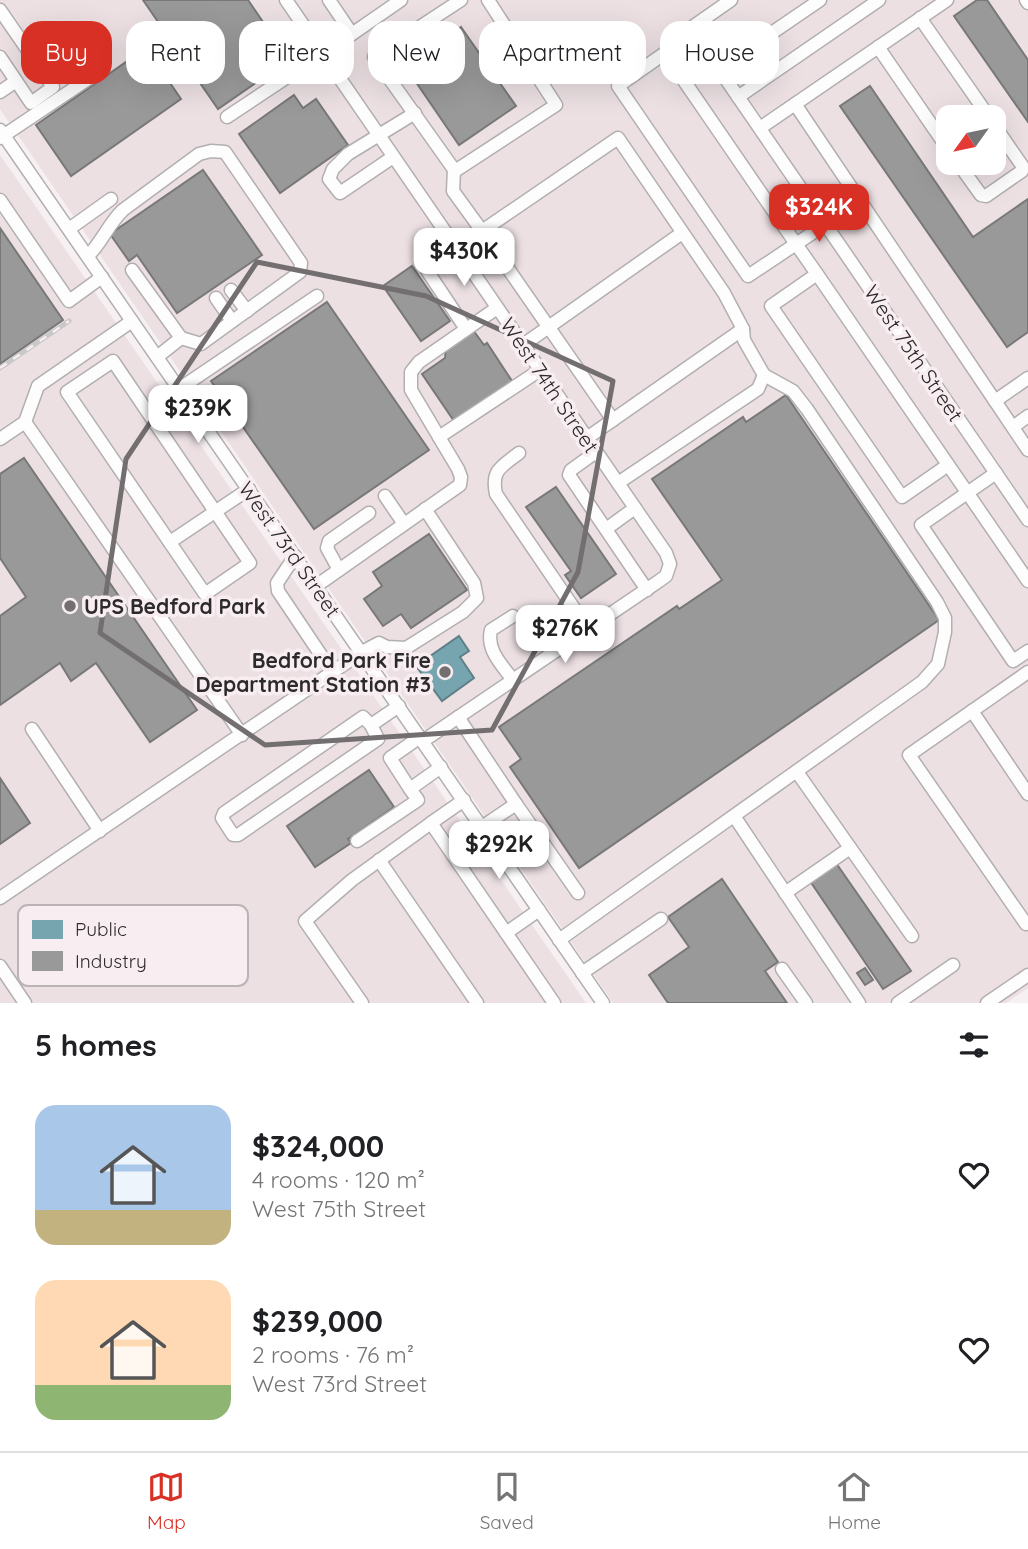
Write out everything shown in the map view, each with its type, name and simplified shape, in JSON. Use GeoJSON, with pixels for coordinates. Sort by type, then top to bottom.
{"type":"FeatureCollection","features":[{"type":"Feature","properties":{"kind":"street","name":"West 74th Street"},"geometry":{"type":"LineString","coordinates":[[286,0],[300,21]]}},
{"type":"Feature","properties":{"kind":"street"},"geometry":{"type":"LineString","coordinates":[[329,0],[343,21]]}},
{"type":"Feature","properties":{"kind":"street"},"geometry":{"type":"LineString","coordinates":[[354,33],[401,0]]}},
{"type":"Feature","properties":{"kind":"street"},"geometry":{"type":"LineString","coordinates":[[461,0],[374,57],[454,169],[453,191],[613,420]]}},
{"type":"Feature","properties":{"kind":"street"},"geometry":{"type":"LineString","coordinates":[[454,169],[455,171],[556,105],[488,0]]}},
{"type":"Feature","properties":{"kind":"street"},"geometry":{"type":"LineString","coordinates":[[779,28],[820,0]]}},
{"type":"Feature","properties":{"kind":"street"},"geometry":{"type":"LineString","coordinates":[[738,97],[879,0]]}},
{"type":"Feature","properties":{"kind":"street"},"geometry":{"type":"LineString","coordinates":[[763,126],[947,0]]}},
{"type":"Feature","properties":{"kind":"street","name":"West 75th Street"},"geometry":{"type":"LineString","coordinates":[[700,21],[726,2]]}},
{"type":"Feature","properties":{"kind":"street"},"geometry":{"type":"LineString","coordinates":[[0,10],[53,87],[31,103],[0,57]]}},
{"type":"Feature","properties":{"kind":"street"},"geometry":{"type":"LineString","coordinates":[[920,18],[981,105]]}},
{"type":"Feature","properties":{"kind":"street"},"geometry":{"type":"LineString","coordinates":[[878,47],[936,132]]}},
{"type":"Feature","properties":{"kind":"street"},"geometry":{"type":"LineString","coordinates":[[825,224],[796,244],[748,276],[618,86],[664,53],[796,244],[817,274],[967,494],[1028,580]]}},
{"type":"Feature","properties":{"kind":"street"},"geometry":{"type":"LineString","coordinates":[[0,92],[16,81]]}},
{"type":"Feature","properties":{"kind":"street"},"geometry":{"type":"LineString","coordinates":[[1,134],[79,84]]}},
{"type":"Feature","properties":{"kind":"street"},"geometry":{"type":"LineString","coordinates":[[227,117],[277,84]]}},
{"type":"Feature","properties":{"kind":"street","name":"West 74th Street"},"geometry":{"type":"LineString","coordinates":[[344,84],[666,553],[670,564],[666,576],[647,590]]}},
{"type":"Feature","properties":{"kind":"street","name":"West 75th Street"},"geometry":{"type":"LineString","coordinates":[[730,84],[763,126],[825,224],[1028,520]]}},
{"type":"Feature","properties":{"kind":"street"},"geometry":{"type":"LineString","coordinates":[[795,104],[1028,450]]}},
{"type":"Feature","properties":{"kind":"street"},"geometry":{"type":"LineString","coordinates":[[393,157],[340,193],[329,179],[333,169],[348,154],[415,113]]}},
{"type":"Feature","properties":{"kind":"street","name":"West 73rd Street"},"geometry":{"type":"LineString","coordinates":[[1,134],[603,1003]]}},
{"type":"Feature","properties":{"kind":"street"},"geometry":{"type":"LineString","coordinates":[[466,329],[426,266],[482,232],[618,138],[724,293],[743,329],[744,341],[764,375],[793,391],[937,602],[945,618],[945,632],[938,664],[922,682],[559,940]]}},
{"type":"Feature","properties":{"kind":"street"},"geometry":{"type":"LineString","coordinates":[[967,175],[981,195],[986,196],[1022,171],[1023,167],[1006,142]]}},
{"type":"Feature","properties":{"kind":"street"},"geometry":{"type":"LineString","coordinates":[[88,256],[123,210],[199,154],[225,152],[301,263],[300,272],[201,344],[181,338],[132,270]]}},
{"type":"Feature","properties":{"kind":"street"},"geometry":{"type":"LineString","coordinates":[[69,229],[111,199]]}},
{"type":"Feature","properties":{"kind":"street"},"geometry":{"type":"LineString","coordinates":[[0,201],[69,301],[102,277]]}},
{"type":"Feature","properties":{"kind":"street"},"geometry":{"type":"LineString","coordinates":[[523,345],[682,233]]}},
{"type":"Feature","properties":{"kind":"street"},"geometry":{"type":"LineString","coordinates":[[817,274],[771,306],[894,486],[902,497],[948,465]]}},
{"type":"Feature","properties":{"kind":"street"},"geometry":{"type":"LineString","coordinates":[[231,290],[247,311]]}},
{"type":"Feature","properties":{"kind":"street"},"geometry":{"type":"LineString","coordinates":[[179,389],[317,296]]}},
{"type":"Feature","properties":{"kind":"street"},"geometry":{"type":"LineString","coordinates":[[216,298],[232,321]]}},
{"type":"Feature","properties":{"kind":"street"},"geometry":{"type":"LineString","coordinates":[[316,586],[460,485],[458,469],[411,390],[411,372],[419,362],[497,308]]}},
{"type":"Feature","properties":{"kind":"street"},"geometry":{"type":"LineString","coordinates":[[0,439],[25,422],[38,386],[132,321]]}},
{"type":"Feature","properties":{"kind":"street"},"geometry":{"type":"LineString","coordinates":[[587,438],[743,329]]}},
{"type":"Feature","properties":{"kind":"street"},"geometry":{"type":"LineString","coordinates":[[157,357],[181,338]]}},
{"type":"Feature","properties":{"kind":"street"},"geometry":{"type":"LineString","coordinates":[[113,361],[215,512],[250,563],[205,594],[67,391],[113,361]]}},
{"type":"Feature","properties":{"kind":"street"},"geometry":{"type":"LineString","coordinates":[[439,438],[540,370]]}},
{"type":"Feature","properties":{"kind":"street"},"geometry":{"type":"LineString","coordinates":[[618,483],[758,389],[764,375]]}},
{"type":"Feature","properties":{"kind":"street"},"geometry":{"type":"LineString","coordinates":[[995,401],[1028,378]]}},
{"type":"Feature","properties":{"kind":"street"},"geometry":{"type":"LineString","coordinates":[[1013,427],[1028,416]]}},
{"type":"Feature","properties":{"kind":"street"},"geometry":{"type":"LineString","coordinates":[[25,422],[242,735]]}},
{"type":"Feature","properties":{"kind":"street"},"geometry":{"type":"LineString","coordinates":[[357,841],[418,800],[390,758],[458,718],[647,590],[569,475],[571,470],[596,452]]}},
{"type":"Feature","properties":{"kind":"street"},"geometry":{"type":"LineString","coordinates":[[519,453],[494,476],[496,494],[588,629]]}},
{"type":"Feature","properties":{"kind":"street"},"geometry":{"type":"LineString","coordinates":[[996,474],[921,525],[1013,661],[1028,651]]}},
{"type":"Feature","properties":{"kind":"street"},"geometry":{"type":"LineString","coordinates":[[170,542],[249,489]]}},
{"type":"Feature","properties":{"kind":"street"},"geometry":{"type":"LineString","coordinates":[[385,496],[404,524]]}},
{"type":"Feature","properties":{"kind":"street"},"geometry":{"type":"LineString","coordinates":[[606,529],[635,508]]}},
{"type":"Feature","properties":{"kind":"street"},"geometry":{"type":"LineString","coordinates":[[0,898],[362,652],[379,643],[387,648],[406,648],[463,612],[477,598],[474,583],[425,509]]}},
{"type":"Feature","properties":{"kind":"street"},"geometry":{"type":"LineString","coordinates":[[339,570],[327,548],[329,541],[369,513]]}},
{"type":"Feature","properties":{"kind":"street"},"geometry":{"type":"LineString","coordinates":[[295,556],[277,583],[278,590],[333,673]]}},
{"type":"Feature","properties":{"kind":"street"},"geometry":{"type":"LineString","coordinates":[[513,616],[491,630],[488,640],[513,680]]}},
{"type":"Feature","properties":{"kind":"street"},"geometry":{"type":"LineString","coordinates":[[1028,672],[909,755],[1026,924],[1028,922]]}},
{"type":"Feature","properties":{"kind":"street"},"geometry":{"type":"LineString","coordinates":[[371,725],[399,706]]}},
{"type":"Feature","properties":{"kind":"street"},"geometry":{"type":"LineString","coordinates":[[972,711],[1028,794]]}},
{"type":"Feature","properties":{"kind":"street"},"geometry":{"type":"LineString","coordinates":[[363,717],[371,725],[378,739],[238,835],[233,835],[222,818],[224,813],[363,717]]}},
{"type":"Feature","properties":{"kind":"street"},"geometry":{"type":"LineString","coordinates":[[458,718],[578,893]]}},
{"type":"Feature","properties":{"kind":"street"},"geometry":{"type":"LineString","coordinates":[[32,729],[100,831]]}},
{"type":"Feature","properties":{"kind":"street"},"geometry":{"type":"LineString","coordinates":[[410,789],[441,767]]}},
{"type":"Feature","properties":{"kind":"street"},"geometry":{"type":"LineString","coordinates":[[797,772],[912,936]]}},
{"type":"Feature","properties":{"kind":"street"},"geometry":{"type":"LineString","coordinates":[[362,1003],[305,921],[352,880],[464,800]]}},
{"type":"Feature","properties":{"kind":"street"},"geometry":{"type":"LineString","coordinates":[[482,827],[516,804]]}},
{"type":"Feature","properties":{"kind":"street"},"geometry":{"type":"LineString","coordinates":[[734,816],[859,1003]]}},
{"type":"Feature","properties":{"kind":"street"},"geometry":{"type":"LineString","coordinates":[[432,823],[554,1003]]}},
{"type":"Feature","properties":{"kind":"street"},"geometry":{"type":"LineString","coordinates":[[785,893],[850,848]]}},
{"type":"Feature","properties":{"kind":"street"},"geometry":{"type":"LineString","coordinates":[[379,860],[477,1003]]}},
{"type":"Feature","properties":{"kind":"street"},"geometry":{"type":"LineString","coordinates":[[506,933],[539,910]]}},
{"type":"Feature","properties":{"kind":"street"},"geometry":{"type":"LineString","coordinates":[[582,973],[661,919]]}},
{"type":"Feature","properties":{"kind":"street"},"geometry":{"type":"LineString","coordinates":[[898,1003],[953,965]]}},
{"type":"Feature","properties":{"kind":"street"},"geometry":{"type":"LineString","coordinates":[[0,966],[25,1003]]}},
{"type":"Feature","properties":{"kind":"street"},"geometry":{"type":"LineString","coordinates":[[782,969],[806,1003]]}},
{"type":"Feature","properties":{"kind":"street"},"geometry":{"type":"LineString","coordinates":[[987,1003],[1028,975]]}},
{"type":"Feature","properties":{"kind":"highlighted area"},"geometry":{"type":"Polygon","coordinates":[[[257,262],[426,296],[613,381],[578,572],[492,730],[265,745],[100,633],[126,459],[257,262]]]}},
{"type":"Feature","properties":{"kind":"shaded area"},"geometry":{"type":"Polygon","coordinates":[[[0,0],[1028,0],[1028,988],[1006,1003],[613,1003],[0,109],[0,0]]]}},
{"type":"Feature","properties":{"kind":"shaded area"},"geometry":{"type":"Polygon","coordinates":[[[0,155],[586,1003],[0,1003],[0,155]]]}},
{"type":"Feature","properties":{"kind":"building: Public","name":"Bedford Park Fire Department Station #3"},"geometry":{"type":"Polygon","coordinates":[[[459,636],[469,651],[460,657],[474,678],[442,701],[416,666],[459,636]]]}},
{"type":"Feature","properties":{"kind":"building: Industry"},"geometry":{"type":"Polygon","coordinates":[[[143,0],[248,0],[262,21],[239,21],[239,84],[254,84],[218,109],[201,84],[225,84],[225,21],[157,21],[143,0]]]}},
{"type":"Feature","properties":{"kind":"building: Industry"},"geometry":{"type":"Polygon","coordinates":[[[977,0],[987,0],[1028,60],[1028,122],[954,16],[977,0]]]}},
{"type":"Feature","properties":{"kind":"building: Industry"},"geometry":{"type":"Polygon","coordinates":[[[465,33],[479,53],[479,84],[501,84],[516,106],[459,145],[417,84],[465,84],[465,33]]]}},
{"type":"Feature","properties":{"kind":"building: Industry"},"geometry":{"type":"Polygon","coordinates":[[[126,62],[126,84],[171,84],[181,99],[71,176],[36,125],[95,84],[112,84],[112,72],[126,62]]]}},
{"type":"Feature","properties":{"kind":"building: Industry"},"geometry":{"type":"Polygon","coordinates":[[[870,86],[973,237],[1028,199],[1028,332],[1007,347],[840,106],[870,86]]]}},
{"type":"Feature","properties":{"kind":"building: Industry"},"geometry":{"type":"Polygon","coordinates":[[[294,95],[303,108],[316,99],[348,145],[280,193],[239,134],[294,95]]]}},
{"type":"Feature","properties":{"kind":"building: Industry"},"geometry":{"type":"Polygon","coordinates":[[[203,170],[262,255],[177,313],[137,255],[129,261],[110,234],[203,170]]]}},
{"type":"Feature","properties":{"kind":"building: Industry"},"geometry":{"type":"Polygon","coordinates":[[[0,228],[63,320],[0,364],[0,228]]]}},
{"type":"Feature","properties":{"kind":"building: Industry"},"geometry":{"type":"Polygon","coordinates":[[[412,266],[450,321],[421,341],[383,286],[412,266]]]}},
{"type":"Feature","properties":{"kind":"building: Industry"},"geometry":{"type":"Polygon","coordinates":[[[327,302],[429,450],[314,529],[211,381],[327,302]]]}},
{"type":"Feature","properties":{"kind":"building: Industry"},"geometry":{"type":"Polygon","coordinates":[[[473,330],[484,345],[487,343],[512,381],[454,421],[422,374],[445,358],[446,348],[473,330]]]}},
{"type":"Feature","properties":{"kind":"building: Industry"},"geometry":{"type":"Polygon","coordinates":[[[786,395],[939,620],[579,868],[510,767],[521,759],[499,727],[677,606],[679,609],[722,580],[652,479],[743,417],[746,422],[786,395]]]}},
{"type":"Feature","properties":{"kind":"building: Industry","name":"UPS Bedford Park"},"geometry":{"type":"Polygon","coordinates":[[[24,458],[197,710],[150,742],[96,663],[71,681],[60,663],[0,705],[0,616],[26,597],[0,558],[0,474],[24,458]]]}},
{"type":"Feature","properties":{"kind":"building: Industry"},"geometry":{"type":"Polygon","coordinates":[[[556,487],[616,574],[581,598],[565,575],[571,571],[526,507],[556,487]]]}},
{"type":"Feature","properties":{"kind":"building: Industry"},"geometry":{"type":"Polygon","coordinates":[[[429,534],[467,590],[411,628],[401,614],[383,626],[364,599],[382,586],[373,572],[429,534]]]}},
{"type":"Feature","properties":{"kind":"building: Industry"},"geometry":{"type":"Polygon","coordinates":[[[369,770],[394,807],[348,839],[351,843],[315,867],[287,826],[369,770]]]}},
{"type":"Feature","properties":{"kind":"building: Industry"},"geometry":{"type":"Polygon","coordinates":[[[0,778],[30,823],[0,844],[0,778]]]}},
{"type":"Feature","properties":{"kind":"building: Industry"},"geometry":{"type":"Polygon","coordinates":[[[836,863],[911,971],[883,989],[810,881],[836,863]]]}},
{"type":"Feature","properties":{"kind":"building: Industry"},"geometry":{"type":"Polygon","coordinates":[[[722,879],[778,962],[765,971],[787,1003],[668,1003],[649,975],[689,947],[668,917],[722,879]]]}},
{"type":"Feature","properties":{"kind":"building: Industry"},"geometry":{"type":"Polygon","coordinates":[[[865,968],[873,980],[865,985],[857,973],[865,968]]]}},
{"type":"Feature","properties":{"kind":"railway"},"geometry":{"type":"LineString","coordinates":[[0,368],[69,321]]}},
{"type":"Feature","properties":{"kind":"place","name":"UPS Bedford Park"},"geometry":{"type":"Point","coordinates":[70,606]}},
{"type":"Feature","properties":{"kind":"place","name":"Bedford Park Fire Department Station #3"},"geometry":{"type":"Point","coordinates":[445,672]}}]}
